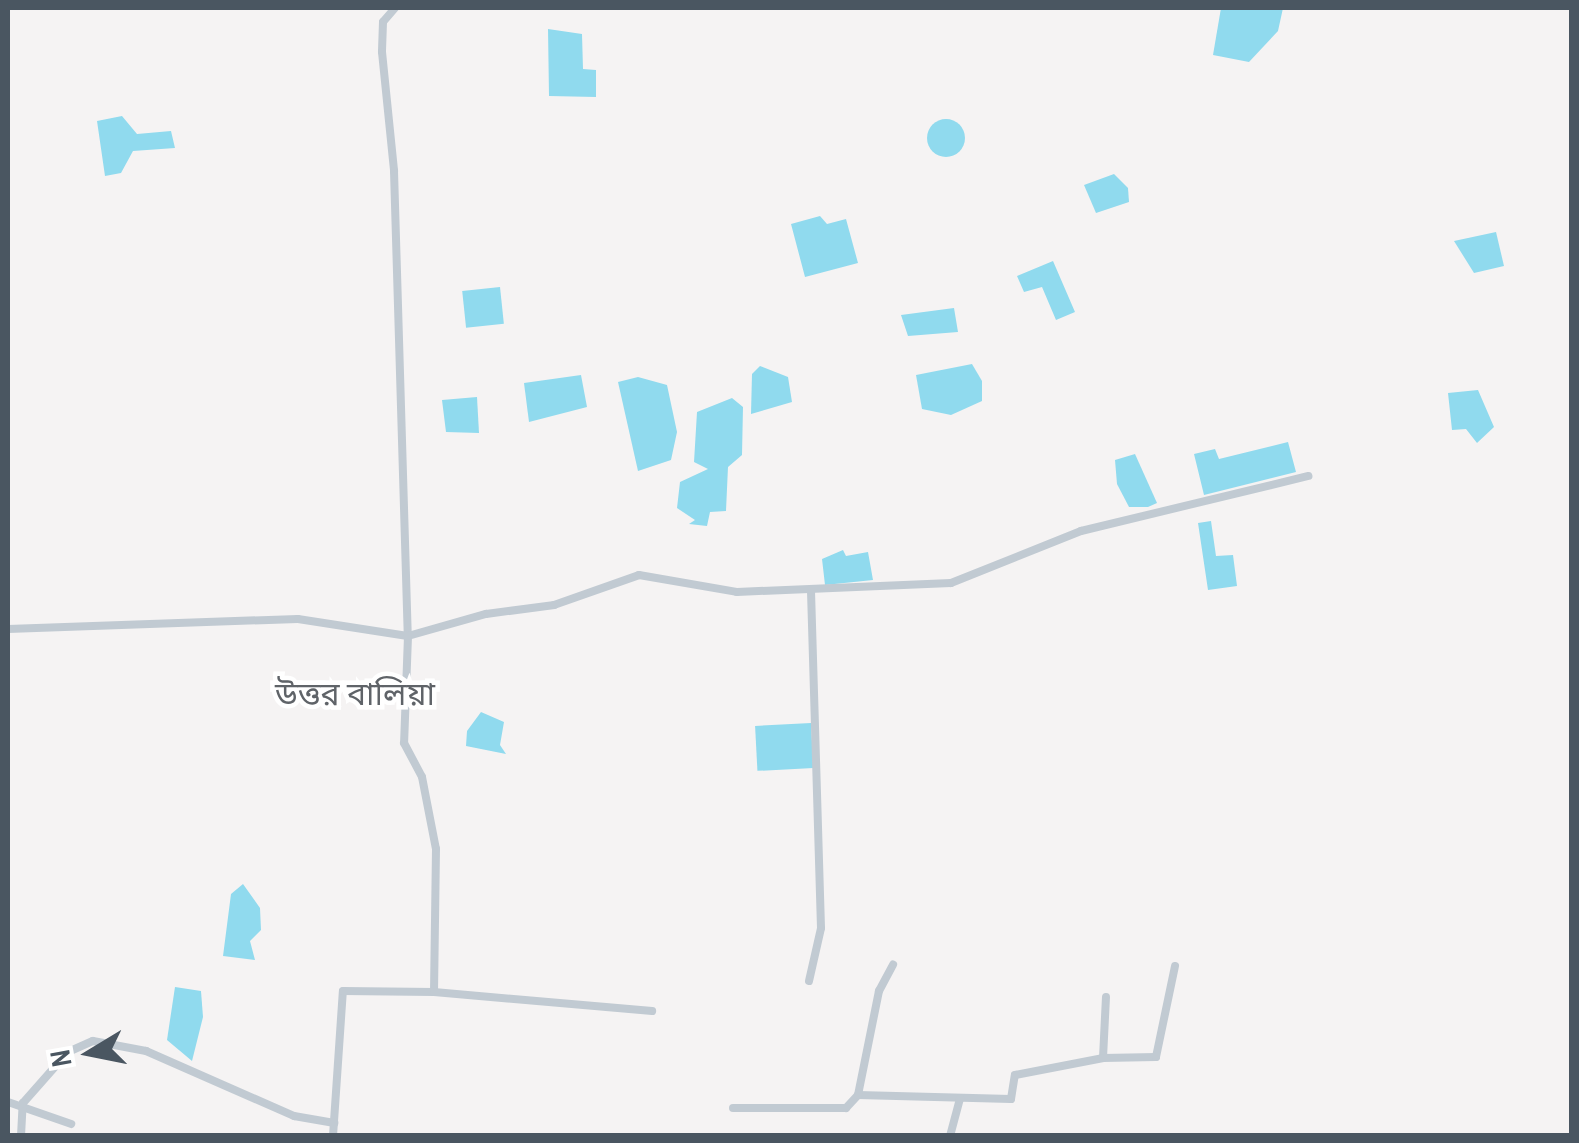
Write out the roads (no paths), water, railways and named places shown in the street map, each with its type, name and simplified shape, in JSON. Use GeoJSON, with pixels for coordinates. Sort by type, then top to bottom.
{"type":"FeatureCollection","features":[{"type":"Feature","properties":{"kind":"street"},"geometry":{"type":"LineString","coordinates":[[395,8],[384,22],[382,52],[394,171],[408,636],[404,743],[422,778],[436,856],[434,992]]}},
{"type":"Feature","properties":{"kind":"street"},"geometry":{"type":"LineString","coordinates":[[8,629],[298,618],[408,636],[486,614],[554,604],[639,575],[737,592],[811,592],[951,583],[1081,532],[1308,476]]}},
{"type":"Feature","properties":{"kind":"street"},"geometry":{"type":"LineString","coordinates":[[809,981],[821,928],[811,592]]}},
{"type":"Feature","properties":{"kind":"street"},"geometry":{"type":"LineString","coordinates":[[733,1108],[846,1108],[858,1095],[879,991],[893,965]]}},
{"type":"Feature","properties":{"kind":"street"},"geometry":{"type":"LineString","coordinates":[[858,1095],[1011,1099],[1015,1075],[1103,1058],[1156,1057],[1175,966]]}},
{"type":"Feature","properties":{"kind":"street"},"geometry":{"type":"LineString","coordinates":[[333,1136],[342,991],[434,992],[652,1011]]}},
{"type":"Feature","properties":{"kind":"street"},"geometry":{"type":"LineString","coordinates":[[1103,1058],[1106,998]]}},
{"type":"Feature","properties":{"kind":"street"},"geometry":{"type":"LineString","coordinates":[[21,1136],[23,1103],[68,1052],[94,1041],[112,1042],[199,1071],[294,1116],[334,1123]]}},
{"type":"Feature","properties":{"kind":"street"},"geometry":{"type":"LineString","coordinates":[[950,1136],[960,1098]]}},
{"type":"Feature","properties":{"kind":"street"},"geometry":{"type":"LineString","coordinates":[[8,1102],[23,1103],[71,1124]]}},
{"type":"Feature","properties":{"kind":"water"},"geometry":{"type":"Polygon","coordinates":[[[1221,8],[1283,8],[1278,31],[1249,62],[1213,55],[1221,8]]]}},
{"type":"Feature","properties":{"kind":"water"},"geometry":{"type":"Polygon","coordinates":[[[548,29],[582,34],[583,69],[596,70],[596,97],[549,96],[548,29]]]}},
{"type":"Feature","properties":{"kind":"water"},"geometry":{"type":"Polygon","coordinates":[[[122,116],[137,134],[171,131],[175,148],[133,151],[121,173],[105,176],[97,121],[122,116]]]}},
{"type":"Feature","properties":{"kind":"water"},"geometry":{"type":"Polygon","coordinates":[[[946,119],[960,124],[965,138],[960,152],[946,157],[932,152],[927,138],[932,124],[946,119]]]}},
{"type":"Feature","properties":{"kind":"water"},"geometry":{"type":"Polygon","coordinates":[[[1114,174],[1128,188],[1129,202],[1096,213],[1084,185],[1114,174]]]}},
{"type":"Feature","properties":{"kind":"water"},"geometry":{"type":"Polygon","coordinates":[[[820,216],[827,224],[846,219],[858,263],[805,277],[791,224],[820,216]]]}},
{"type":"Feature","properties":{"kind":"water"},"geometry":{"type":"Polygon","coordinates":[[[1496,232],[1504,266],[1474,273],[1454,241],[1496,232]]]}},
{"type":"Feature","properties":{"kind":"water"},"geometry":{"type":"Polygon","coordinates":[[[1053,261],[1075,312],[1056,320],[1042,287],[1024,292],[1017,276],[1053,261]]]}},
{"type":"Feature","properties":{"kind":"water"},"geometry":{"type":"Polygon","coordinates":[[[500,287],[504,324],[466,328],[462,291],[500,287]]]}},
{"type":"Feature","properties":{"kind":"water"},"geometry":{"type":"Polygon","coordinates":[[[954,308],[958,332],[908,336],[901,315],[954,308]]]}},
{"type":"Feature","properties":{"kind":"water"},"geometry":{"type":"Polygon","coordinates":[[[972,364],[982,381],[982,401],[951,415],[922,409],[916,375],[972,364]]]}},
{"type":"Feature","properties":{"kind":"water"},"geometry":{"type":"Polygon","coordinates":[[[760,366],[788,377],[792,402],[751,414],[752,374],[760,366]]]}},
{"type":"Feature","properties":{"kind":"water"},"geometry":{"type":"Polygon","coordinates":[[[581,375],[587,407],[529,422],[524,383],[581,375]]]}},
{"type":"Feature","properties":{"kind":"water"},"geometry":{"type":"Polygon","coordinates":[[[638,377],[667,385],[677,432],[671,460],[638,471],[618,382],[638,377]]]}},
{"type":"Feature","properties":{"kind":"water"},"geometry":{"type":"Polygon","coordinates":[[[1478,390],[1494,427],[1477,443],[1466,429],[1452,430],[1448,393],[1478,390]]]}},
{"type":"Feature","properties":{"kind":"water"},"geometry":{"type":"Polygon","coordinates":[[[477,397],[479,433],[446,432],[442,400],[477,397]]]}},
{"type":"Feature","properties":{"kind":"water"},"geometry":{"type":"Polygon","coordinates":[[[732,398],[743,407],[742,455],[728,467],[726,511],[710,512],[707,526],[689,524],[695,520],[677,508],[680,482],[708,469],[694,462],[697,412],[732,398]]]}},
{"type":"Feature","properties":{"kind":"water"},"geometry":{"type":"Polygon","coordinates":[[[1288,442],[1296,472],[1204,495],[1194,454],[1215,449],[1219,459],[1288,442]]]}},
{"type":"Feature","properties":{"kind":"water"},"geometry":{"type":"Polygon","coordinates":[[[1135,454],[1157,503],[1148,507],[1129,507],[1117,484],[1115,460],[1135,454]]]}},
{"type":"Feature","properties":{"kind":"water"},"geometry":{"type":"Polygon","coordinates":[[[1211,521],[1216,556],[1233,555],[1237,586],[1208,590],[1198,523],[1211,521]]]}},
{"type":"Feature","properties":{"kind":"water"},"geometry":{"type":"Polygon","coordinates":[[[843,550],[846,556],[868,552],[873,580],[825,585],[822,559],[843,550]]]}},
{"type":"Feature","properties":{"kind":"water"},"geometry":{"type":"Polygon","coordinates":[[[481,712],[504,722],[500,745],[506,754],[466,746],[467,731],[481,712]]]}},
{"type":"Feature","properties":{"kind":"water"},"geometry":{"type":"Polygon","coordinates":[[[811,723],[813,768],[757,771],[755,726],[811,723]]]}},
{"type":"Feature","properties":{"kind":"water"},"geometry":{"type":"Polygon","coordinates":[[[243,884],[260,908],[261,930],[250,941],[255,960],[223,956],[231,894],[243,884]]]}},
{"type":"Feature","properties":{"kind":"water"},"geometry":{"type":"Polygon","coordinates":[[[175,987],[201,991],[203,1017],[192,1061],[167,1040],[175,987]]]}},
{"type":"Feature","properties":{"kind":"district","name":"উত্তর বালিয়া"},"geometry":{"type":"Point","coordinates":[355,694]}}]}
